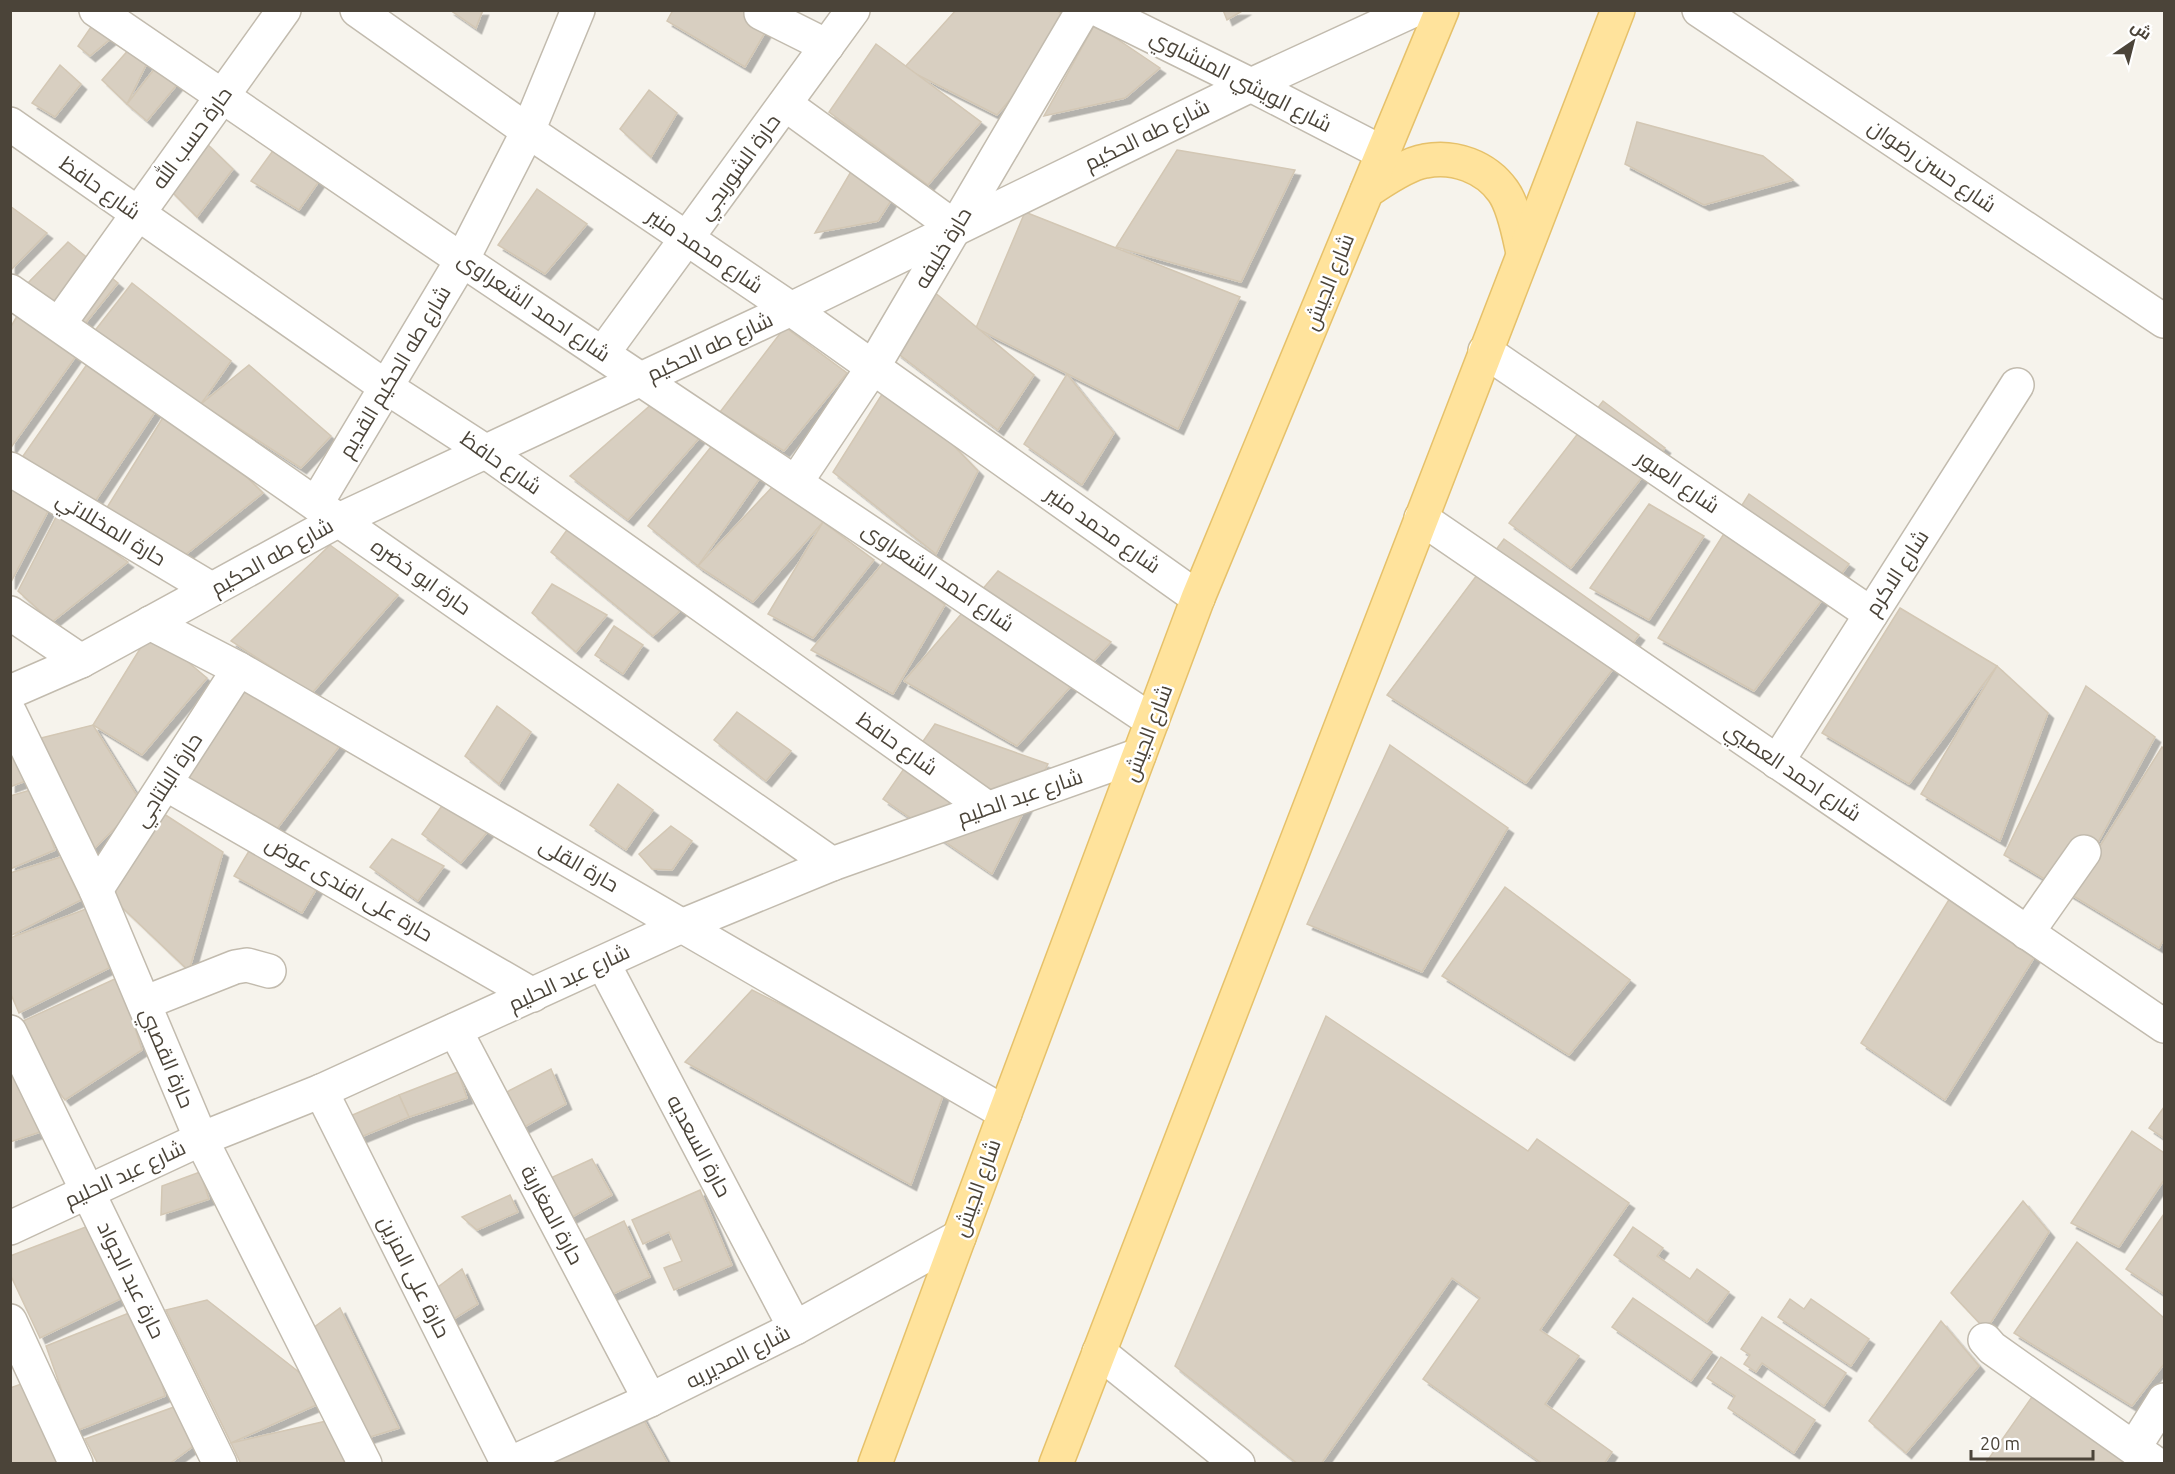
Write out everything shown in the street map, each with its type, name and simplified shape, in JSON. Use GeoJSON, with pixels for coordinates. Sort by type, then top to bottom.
{"type":"FeatureCollection","features":[{"type":"Feature","properties":{"kind":"main road","name":"شارع الجيش"},"geometry":{"type":"LineString","coordinates":[[875,1464],[1198,598],[1442,10]]}},
{"type":"Feature","properties":{"kind":"main road"},"geometry":{"type":"LineString","coordinates":[[1056,1464],[1617,10]]}},
{"type":"Feature","properties":{"kind":"main road"},"geometry":{"type":"LineString","coordinates":[[1367,191],[1397,173],[1424,161],[1455,160],[1482,171],[1504,192],[1515,220],[1523,253]]}},
{"type":"Feature","properties":{"kind":"street","name":"شارع احمد الشعراوى"},"geometry":{"type":"LineString","coordinates":[[96,10],[462,260],[1152,721]]}},
{"type":"Feature","properties":{"kind":"street","name":"حارة حسب الله"},"geometry":{"type":"LineString","coordinates":[[59,324],[284,10]]}},
{"type":"Feature","properties":{"kind":"street","name":"شارع محمد منير"},"geometry":{"type":"LineString","coordinates":[[357,10],[528,131],[791,309],[1198,598]]}},
{"type":"Feature","properties":{"kind":"street","name":"شارع طه الحكيم القديم"},"geometry":{"type":"LineString","coordinates":[[328,512],[386,387],[462,260],[528,131],[578,10]]}},
{"type":"Feature","properties":{"kind":"street","name":"حارة الشوربجي"},"geometry":{"type":"LineString","coordinates":[[603,353],[853,10]]}},
{"type":"Feature","properties":{"kind":"street","name":"حارة خليفه"},"geometry":{"type":"LineString","coordinates":[[796,482],[873,367],[1083,10]]}},
{"type":"Feature","properties":{"kind":"street","name":"شارع الويشي المنشاوي"},"geometry":{"type":"LineString","coordinates":[[1099,10],[1383,153]]}},
{"type":"Feature","properties":{"kind":"street","name":"شارع طه الحكيم"},"geometry":{"type":"LineString","coordinates":[[10,692],[81,661],[211,590],[328,512],[485,451],[642,379],[1251,85],[1414,10]]}},
{"type":"Feature","properties":{"kind":"street","name":"شارع حسن رضوان"},"geometry":{"type":"LineString","coordinates":[[1699,10],[2164,321]]}},
{"type":"Feature","properties":{"kind":"street"},"geometry":{"type":"LineString","coordinates":[[760,13],[827,46]]}},
{"type":"Feature","properties":{"kind":"street"},"geometry":{"type":"LineString","coordinates":[[785,104],[956,228]]}},
{"type":"Feature","properties":{"kind":"street","name":"شارع حافظ"},"geometry":{"type":"LineString","coordinates":[[10,124],[386,387],[485,451],[987,808]]}},
{"type":"Feature","properties":{"kind":"street","name":"حارة ابو خضره"},"geometry":{"type":"LineString","coordinates":[[10,291],[832,864]]}},
{"type":"Feature","properties":{"kind":"street","name":"شارع العبور"},"geometry":{"type":"LineString","coordinates":[[1485,351],[1871,614]]}},
{"type":"Feature","properties":{"kind":"street","name":"شارع الاكرم"},"geometry":{"type":"LineString","coordinates":[[1777,762],[2018,385]]}},
{"type":"Feature","properties":{"kind":"street","name":"حارة المخللاتي"},"geometry":{"type":"LineString","coordinates":[[10,469],[211,590]]}},
{"type":"Feature","properties":{"kind":"street","name":"شارع احمد العصبي"},"geometry":{"type":"LineString","coordinates":[[1421,518],[2164,1026]]}},
{"type":"Feature","properties":{"kind":"street"},"geometry":{"type":"LineString","coordinates":[[10,613],[81,661]]}},
{"type":"Feature","properties":{"kind":"street","name":"حارة القلى"},"geometry":{"type":"LineString","coordinates":[[150,623],[240,669],[1005,1113]]}},
{"type":"Feature","properties":{"kind":"street","name":"حارة البلتاجي"},"geometry":{"type":"LineString","coordinates":[[96,890],[240,669]]}},
{"type":"Feature","properties":{"kind":"street","name":"حارة القصبي"},"geometry":{"type":"LineString","coordinates":[[10,713],[96,890],[201,1139],[365,1464]]}},
{"type":"Feature","properties":{"kind":"street","name":"شارع عبد الحليم"},"geometry":{"type":"LineString","coordinates":[[10,1228],[201,1139],[321,1091],[684,925],[832,864],[1139,755]]}},
{"type":"Feature","properties":{"kind":"street","name":"حارة على افندى عوض"},"geometry":{"type":"LineString","coordinates":[[166,784],[533,995]]}},
{"type":"Feature","properties":{"kind":"street"},"geometry":{"type":"LineString","coordinates":[[2027,933],[2084,852]]}},
{"type":"Feature","properties":{"kind":"street","name":"حارة السعديه"},"geometry":{"type":"LineString","coordinates":[[603,963],[795,1328]]}},
{"type":"Feature","properties":{"kind":"street"},"geometry":{"type":"LineString","coordinates":[[144,1003],[235,967],[246,965],[269,971]]}},
{"type":"Feature","properties":{"kind":"street","name":"حارة المغاربة"},"geometry":{"type":"LineString","coordinates":[[455,1030],[650,1400]]}},
{"type":"Feature","properties":{"kind":"street","name":"حارة عبد الجواد"},"geometry":{"type":"LineString","coordinates":[[10,1032],[220,1464]]}},
{"type":"Feature","properties":{"kind":"street","name":"حارة على المزين"},"geometry":{"type":"LineString","coordinates":[[321,1091],[508,1464]]}},
{"type":"Feature","properties":{"kind":"street","name":"شارع المديريه"},"geometry":{"type":"LineString","coordinates":[[508,1464],[650,1400],[795,1328],[959,1237]]}},
{"type":"Feature","properties":{"kind":"street"},"geometry":{"type":"LineString","coordinates":[[10,1321],[76,1464]]}},
{"type":"Feature","properties":{"kind":"street"},"geometry":{"type":"LineString","coordinates":[[1985,1341],[2145,1456],[2164,1400]]}},
{"type":"Feature","properties":{"kind":"street"},"geometry":{"type":"LineString","coordinates":[[1099,1352],[1238,1464]]}},
{"type":"Feature","properties":{"kind":"building"},"geometry":{"type":"Polygon","coordinates":[[[450,10],[483,10],[476,28],[450,10]]]}},
{"type":"Feature","properties":{"kind":"building"},"geometry":{"type":"Polygon","coordinates":[[[673,10],[778,10],[745,67],[667,21],[673,10]]]}},
{"type":"Feature","properties":{"kind":"building"},"geometry":{"type":"Polygon","coordinates":[[[956,10],[1056,10],[1076,22],[997,115],[904,68],[956,10]]]}},
{"type":"Feature","properties":{"kind":"building"},"geometry":{"type":"Polygon","coordinates":[[[1223,10],[1244,10],[1227,20],[1223,10]]]}},
{"type":"Feature","properties":{"kind":"building"},"geometry":{"type":"Polygon","coordinates":[[[95,21],[114,36],[90,56],[78,46],[95,21]]]}},
{"type":"Feature","properties":{"kind":"building"},"geometry":{"type":"Polygon","coordinates":[[[1095,24],[1160,68],[1125,98],[1044,116],[1095,24]]]}},
{"type":"Feature","properties":{"kind":"building"},"geometry":{"type":"Polygon","coordinates":[[[876,44],[981,122],[928,185],[829,112],[876,44]]]}},
{"type":"Feature","properties":{"kind":"building"},"geometry":{"type":"Polygon","coordinates":[[[131,47],[150,57],[127,104],[102,80],[131,47]]]}},
{"type":"Feature","properties":{"kind":"building"},"geometry":{"type":"Polygon","coordinates":[[[159,63],[180,81],[147,121],[127,104],[159,63]]]}},
{"type":"Feature","properties":{"kind":"building"},"geometry":{"type":"Polygon","coordinates":[[[60,65],[81,84],[55,117],[32,103],[60,65]]]}},
{"type":"Feature","properties":{"kind":"building"},"geometry":{"type":"Polygon","coordinates":[[[649,90],[677,113],[651,157],[620,129],[649,90]]]}},
{"type":"Feature","properties":{"kind":"building"},"geometry":{"type":"Polygon","coordinates":[[[1637,122],[1763,156],[1793,180],[1704,205],[1625,164],[1637,122]]]}},
{"type":"Feature","properties":{"kind":"building"},"geometry":{"type":"Polygon","coordinates":[[[205,142],[233,169],[197,217],[170,190],[205,142]]]}},
{"type":"Feature","properties":{"kind":"building"},"geometry":{"type":"Polygon","coordinates":[[[277,145],[322,177],[299,210],[251,181],[277,145]]]}},
{"type":"Feature","properties":{"kind":"building"},"geometry":{"type":"Polygon","coordinates":[[[1177,150],[1295,170],[1241,282],[1116,247],[1177,150]]]}},
{"type":"Feature","properties":{"kind":"building"},"geometry":{"type":"Polygon","coordinates":[[[853,168],[894,196],[878,221],[815,233],[853,168]]]}},
{"type":"Feature","properties":{"kind":"building"},"geometry":{"type":"Polygon","coordinates":[[[537,189],[587,224],[545,274],[498,245],[537,189]]]}},
{"type":"Feature","properties":{"kind":"building"},"geometry":{"type":"Polygon","coordinates":[[[10,206],[47,233],[10,271],[10,206]]]}},
{"type":"Feature","properties":{"kind":"building"},"geometry":{"type":"Polygon","coordinates":[[[1025,212],[1240,297],[1178,429],[976,328],[1025,212]]]}},
{"type":"Feature","properties":{"kind":"building"},"geometry":{"type":"Polygon","coordinates":[[[68,242],[118,283],[84,325],[27,284],[68,242]]]}},
{"type":"Feature","properties":{"kind":"building"},"geometry":{"type":"Polygon","coordinates":[[[132,283],[231,361],[201,404],[86,342],[132,283]]]}},
{"type":"Feature","properties":{"kind":"building"},"geometry":{"type":"Polygon","coordinates":[[[933,291],[1034,375],[998,430],[896,352],[933,291]]]}},
{"type":"Feature","properties":{"kind":"building"},"geometry":{"type":"Polygon","coordinates":[[[20,311],[86,342],[10,449],[10,328],[20,311]]]}},
{"type":"Feature","properties":{"kind":"building"},"geometry":{"type":"Polygon","coordinates":[[[785,327],[847,373],[784,451],[720,412],[785,327]]]}},
{"type":"Feature","properties":{"kind":"building"},"geometry":{"type":"Polygon","coordinates":[[[97,350],[157,409],[92,506],[23,456],[97,350]]]}},
{"type":"Feature","properties":{"kind":"building"},"geometry":{"type":"Polygon","coordinates":[[[249,365],[331,436],[301,468],[201,404],[249,365]]]}},
{"type":"Feature","properties":{"kind":"building"},"geometry":{"type":"Polygon","coordinates":[[[1067,374],[1114,433],[1082,485],[1024,444],[1067,374]]]}},
{"type":"Feature","properties":{"kind":"building"},"geometry":{"type":"Polygon","coordinates":[[[891,380],[978,471],[936,554],[833,472],[891,380]]]}},
{"type":"Feature","properties":{"kind":"building"},"geometry":{"type":"Polygon","coordinates":[[[1603,401],[1665,448],[1571,568],[1509,523],[1603,401]]]}},
{"type":"Feature","properties":{"kind":"building"},"geometry":{"type":"Polygon","coordinates":[[[172,403],[263,493],[184,556],[98,522],[172,403]]]}},
{"type":"Feature","properties":{"kind":"building"},"geometry":{"type":"Polygon","coordinates":[[[653,403],[702,435],[628,520],[570,476],[653,403]]]}},
{"type":"Feature","properties":{"kind":"building"},"geometry":{"type":"Polygon","coordinates":[[[714,443],[760,478],[698,566],[648,526],[714,443]]]}},
{"type":"Feature","properties":{"kind":"building"},"geometry":{"type":"Polygon","coordinates":[[[10,478],[56,496],[10,584],[10,478]]]}},
{"type":"Feature","properties":{"kind":"building"},"geometry":{"type":"Polygon","coordinates":[[[775,484],[823,522],[753,602],[698,566],[775,484]]]}},
{"type":"Feature","properties":{"kind":"building"},"geometry":{"type":"Polygon","coordinates":[[[1749,494],[1849,564],[1754,691],[1658,638],[1749,494]]]}},
{"type":"Feature","properties":{"kind":"building"},"geometry":{"type":"Polygon","coordinates":[[[1649,504],[1704,536],[1649,620],[1590,588],[1649,504]]]}},
{"type":"Feature","properties":{"kind":"building"},"geometry":{"type":"Polygon","coordinates":[[[58,513],[128,562],[52,622],[18,591],[58,513]]]}},
{"type":"Feature","properties":{"kind":"building"},"geometry":{"type":"Polygon","coordinates":[[[577,516],[682,609],[653,636],[551,552],[577,516]]]}},
{"type":"Feature","properties":{"kind":"building"},"geometry":{"type":"Polygon","coordinates":[[[823,522],[874,560],[813,638],[768,614],[823,522]]]}},
{"type":"Feature","properties":{"kind":"building"},"geometry":{"type":"Polygon","coordinates":[[[1504,539],[1639,635],[1526,783],[1387,695],[1504,539]]]}},
{"type":"Feature","properties":{"kind":"building"},"geometry":{"type":"Polygon","coordinates":[[[330,545],[398,595],[312,693],[231,641],[330,545]]]}},
{"type":"Feature","properties":{"kind":"building"},"geometry":{"type":"Polygon","coordinates":[[[887,558],[945,605],[893,694],[811,650],[887,558]]]}},
{"type":"Feature","properties":{"kind":"building"},"geometry":{"type":"Polygon","coordinates":[[[998,571],[1111,642],[1017,746],[904,681],[998,571]]]}},
{"type":"Feature","properties":{"kind":"building"},"geometry":{"type":"Polygon","coordinates":[[[552,584],[607,615],[576,652],[532,613],[552,584]]]}},
{"type":"Feature","properties":{"kind":"building"},"geometry":{"type":"Polygon","coordinates":[[[1900,608],[1997,666],[1909,784],[1822,733],[1900,608]]]}},
{"type":"Feature","properties":{"kind":"building"},"geometry":{"type":"Polygon","coordinates":[[[614,626],[643,645],[623,674],[595,655],[614,626]]]}},
{"type":"Feature","properties":{"kind":"building"},"geometry":{"type":"Polygon","coordinates":[[[151,631],[207,678],[142,755],[93,725],[151,631]]]}},
{"type":"Feature","properties":{"kind":"building"},"geometry":{"type":"Polygon","coordinates":[[[1997,666],[2048,713],[2000,841],[1921,794],[1997,666]]]}},
{"type":"Feature","properties":{"kind":"building"},"geometry":{"type":"Polygon","coordinates":[[[2086,686],[2155,737],[2070,894],[2004,855],[2086,686]]]}},
{"type":"Feature","properties":{"kind":"building"},"geometry":{"type":"Polygon","coordinates":[[[245,689],[341,744],[276,830],[187,780],[245,689]]]}},
{"type":"Feature","properties":{"kind":"building"},"geometry":{"type":"Polygon","coordinates":[[[497,706],[531,732],[499,784],[465,756],[497,706]]]}},
{"type":"Feature","properties":{"kind":"building"},"geometry":{"type":"Polygon","coordinates":[[[737,712],[791,751],[766,781],[714,740],[737,712]]]}},
{"type":"Feature","properties":{"kind":"building"},"geometry":{"type":"Polygon","coordinates":[[[935,724],[1048,764],[992,874],[883,799],[935,724]]]}},
{"type":"Feature","properties":{"kind":"building"},"geometry":{"type":"Polygon","coordinates":[[[93,725],[141,802],[93,850],[37,739],[93,725]]]}},
{"type":"Feature","properties":{"kind":"building"},"geometry":{"type":"Polygon","coordinates":[[[10,740],[28,780],[10,787],[10,740]]]}},
{"type":"Feature","properties":{"kind":"building"},"geometry":{"type":"Polygon","coordinates":[[[1390,745],[1508,828],[1422,972],[1307,924],[1390,745]]]}},
{"type":"Feature","properties":{"kind":"building"},"geometry":{"type":"Polygon","coordinates":[[[2162,747],[2164,749],[2164,939],[2159,948],[2070,894],[2162,747]]]}},
{"type":"Feature","properties":{"kind":"building"},"geometry":{"type":"Polygon","coordinates":[[[618,784],[653,810],[626,850],[590,825],[618,784]]]}},
{"type":"Feature","properties":{"kind":"building"},"geometry":{"type":"Polygon","coordinates":[[[34,789],[55,850],[10,869],[10,796],[34,789]]]}},
{"type":"Feature","properties":{"kind":"building"},"geometry":{"type":"Polygon","coordinates":[[[451,793],[496,822],[461,863],[422,834],[451,793]]]}},
{"type":"Feature","properties":{"kind":"building"},"geometry":{"type":"Polygon","coordinates":[[[164,814],[223,852],[189,971],[111,897],[164,814]]]}},
{"type":"Feature","properties":{"kind":"building"},"geometry":{"type":"Polygon","coordinates":[[[671,826],[692,841],[672,870],[652,869],[639,854],[671,826]]]}},
{"type":"Feature","properties":{"kind":"building"},"geometry":{"type":"Polygon","coordinates":[[[392,839],[444,866],[418,901],[370,867],[392,839]]]}},
{"type":"Feature","properties":{"kind":"building"},"geometry":{"type":"Polygon","coordinates":[[[249,851],[317,888],[302,913],[234,876],[249,851]]]}},
{"type":"Feature","properties":{"kind":"building"},"geometry":{"type":"Polygon","coordinates":[[[61,857],[81,900],[10,936],[10,873],[61,857]]]}},
{"type":"Feature","properties":{"kind":"building"},"geometry":{"type":"Polygon","coordinates":[[[1958,885],[2037,953],[1945,1100],[1861,1043],[1958,885]]]}},
{"type":"Feature","properties":{"kind":"building"},"geometry":{"type":"Polygon","coordinates":[[[1505,887],[1630,980],[1569,1055],[1442,976],[1505,887]]]}},
{"type":"Feature","properties":{"kind":"building"},"geometry":{"type":"Polygon","coordinates":[[[91,907],[109,968],[19,1013],[10,992],[10,938],[91,907]]]}},
{"type":"Feature","properties":{"kind":"building"},"geometry":{"type":"Polygon","coordinates":[[[119,977],[142,1050],[65,1100],[10,1030],[10,1027],[119,977]]]}},
{"type":"Feature","properties":{"kind":"building"},"geometry":{"type":"Polygon","coordinates":[[[752,990],[946,1087],[911,1185],[685,1062],[752,990]]]}},
{"type":"Feature","properties":{"kind":"building"},"geometry":{"type":"Polygon","coordinates":[[[1326,1016],[1528,1151],[1537,1139],[1629,1203],[1540,1330],[1579,1356],[1545,1404],[1612,1452],[1604,1464],[1543,1464],[1423,1379],[1480,1298],[1452,1278],[1321,1464],[1298,1464],[1175,1366],[1326,1016]]]}},
{"type":"Feature","properties":{"kind":"building"},"geometry":{"type":"Polygon","coordinates":[[[10,1061],[43,1131],[10,1142],[10,1061]]]}},
{"type":"Feature","properties":{"kind":"building"},"geometry":{"type":"Polygon","coordinates":[[[551,1069],[566,1104],[517,1131],[499,1096],[551,1069]]]}},
{"type":"Feature","properties":{"kind":"building"},"geometry":{"type":"Polygon","coordinates":[[[458,1072],[467,1098],[409,1117],[399,1095],[458,1072]]]}},
{"type":"Feature","properties":{"kind":"building"},"geometry":{"type":"Polygon","coordinates":[[[399,1095],[409,1117],[356,1139],[348,1117],[399,1095]]]}},
{"type":"Feature","properties":{"kind":"building"},"geometry":{"type":"Polygon","coordinates":[[[2164,1107],[2164,1138],[2149,1128],[2164,1107]]]}},
{"type":"Feature","properties":{"kind":"building"},"geometry":{"type":"Polygon","coordinates":[[[2132,1131],[2164,1153],[2164,1180],[2119,1247],[2071,1223],[2132,1131]]]}},
{"type":"Feature","properties":{"kind":"building"},"geometry":{"type":"Polygon","coordinates":[[[592,1159],[612,1195],[563,1222],[544,1181],[592,1159]]]}},
{"type":"Feature","properties":{"kind":"building"},"geometry":{"type":"Polygon","coordinates":[[[200,1172],[209,1199],[161,1215],[162,1186],[200,1172]]]}},
{"type":"Feature","properties":{"kind":"building"},"geometry":{"type":"Polygon","coordinates":[[[700,1190],[732,1265],[674,1290],[664,1268],[682,1261],[669,1232],[643,1244],[632,1220],[700,1190]]]}},
{"type":"Feature","properties":{"kind":"building"},"geometry":{"type":"Polygon","coordinates":[[[510,1195],[518,1212],[477,1230],[462,1217],[510,1195]]]}},
{"type":"Feature","properties":{"kind":"building"},"geometry":{"type":"Polygon","coordinates":[[[2023,1201],[2049,1232],[1986,1330],[1951,1293],[2023,1201]]]}},
{"type":"Feature","properties":{"kind":"building"},"geometry":{"type":"Polygon","coordinates":[[[2164,1214],[2164,1294],[2126,1269],[2164,1214]]]}},
{"type":"Feature","properties":{"kind":"building"},"geometry":{"type":"Polygon","coordinates":[[[624,1221],[650,1277],[602,1299],[578,1243],[624,1221]]]}},
{"type":"Feature","properties":{"kind":"building"},"geometry":{"type":"Polygon","coordinates":[[[91,1225],[120,1299],[40,1338],[10,1274],[10,1256],[91,1225]]]}},
{"type":"Feature","properties":{"kind":"building"},"geometry":{"type":"Polygon","coordinates":[[[1633,1227],[1663,1248],[1657,1256],[1690,1279],[1697,1269],[1729,1292],[1707,1322],[1614,1255],[1633,1227]]]}},
{"type":"Feature","properties":{"kind":"building"},"geometry":{"type":"Polygon","coordinates":[[[2077,1242],[2164,1318],[2164,1364],[2132,1406],[2014,1333],[2077,1242]]]}},
{"type":"Feature","properties":{"kind":"building"},"geometry":{"type":"Polygon","coordinates":[[[462,1269],[478,1304],[444,1325],[430,1293],[462,1269]]]}},
{"type":"Feature","properties":{"kind":"building"},"geometry":{"type":"Polygon","coordinates":[[[1633,1298],[1712,1352],[1691,1381],[1612,1327],[1633,1298]]]}},
{"type":"Feature","properties":{"kind":"building"},"geometry":{"type":"Polygon","coordinates":[[[1790,1299],[1804,1309],[1811,1299],[1869,1339],[1851,1366],[1778,1317],[1790,1299]]]}},
{"type":"Feature","properties":{"kind":"building"},"geometry":{"type":"Polygon","coordinates":[[[207,1300],[332,1398],[231,1443],[166,1310],[207,1300]]]}},
{"type":"Feature","properties":{"kind":"building"},"geometry":{"type":"Polygon","coordinates":[[[144,1307],[165,1396],[76,1431],[46,1346],[144,1307]]]}},
{"type":"Feature","properties":{"kind":"building"},"geometry":{"type":"Polygon","coordinates":[[[340,1308],[399,1428],[354,1442],[305,1334],[340,1308]]]}},
{"type":"Feature","properties":{"kind":"building"},"geometry":{"type":"Polygon","coordinates":[[[1762,1317],[1846,1373],[1824,1406],[1762,1363],[1756,1372],[1744,1364],[1750,1355],[1741,1349],[1762,1317]]]}},
{"type":"Feature","properties":{"kind":"building"},"geometry":{"type":"Polygon","coordinates":[[[1941,1321],[1979,1366],[1906,1453],[1869,1421],[1941,1321]]]}},
{"type":"Feature","properties":{"kind":"building"},"geometry":{"type":"Polygon","coordinates":[[[1721,1357],[1815,1420],[1794,1453],[1728,1408],[1735,1396],[1707,1378],[1721,1357]]]}},
{"type":"Feature","properties":{"kind":"building"},"geometry":{"type":"Polygon","coordinates":[[[27,1382],[61,1464],[10,1464],[10,1388],[27,1382]]]}},
{"type":"Feature","properties":{"kind":"building"},"geometry":{"type":"Polygon","coordinates":[[[2034,1394],[2128,1464],[1985,1464],[2034,1394]]]}},
{"type":"Feature","properties":{"kind":"building"},"geometry":{"type":"Polygon","coordinates":[[[174,1407],[195,1445],[169,1464],[98,1464],[85,1439],[174,1407]]]}},
{"type":"Feature","properties":{"kind":"building"},"geometry":{"type":"Polygon","coordinates":[[[640,1413],[668,1464],[548,1464],[640,1413]]]}},
{"type":"Feature","properties":{"kind":"building"},"geometry":{"type":"Polygon","coordinates":[[[331,1420],[345,1464],[241,1464],[231,1443],[331,1420]]]}}]}
